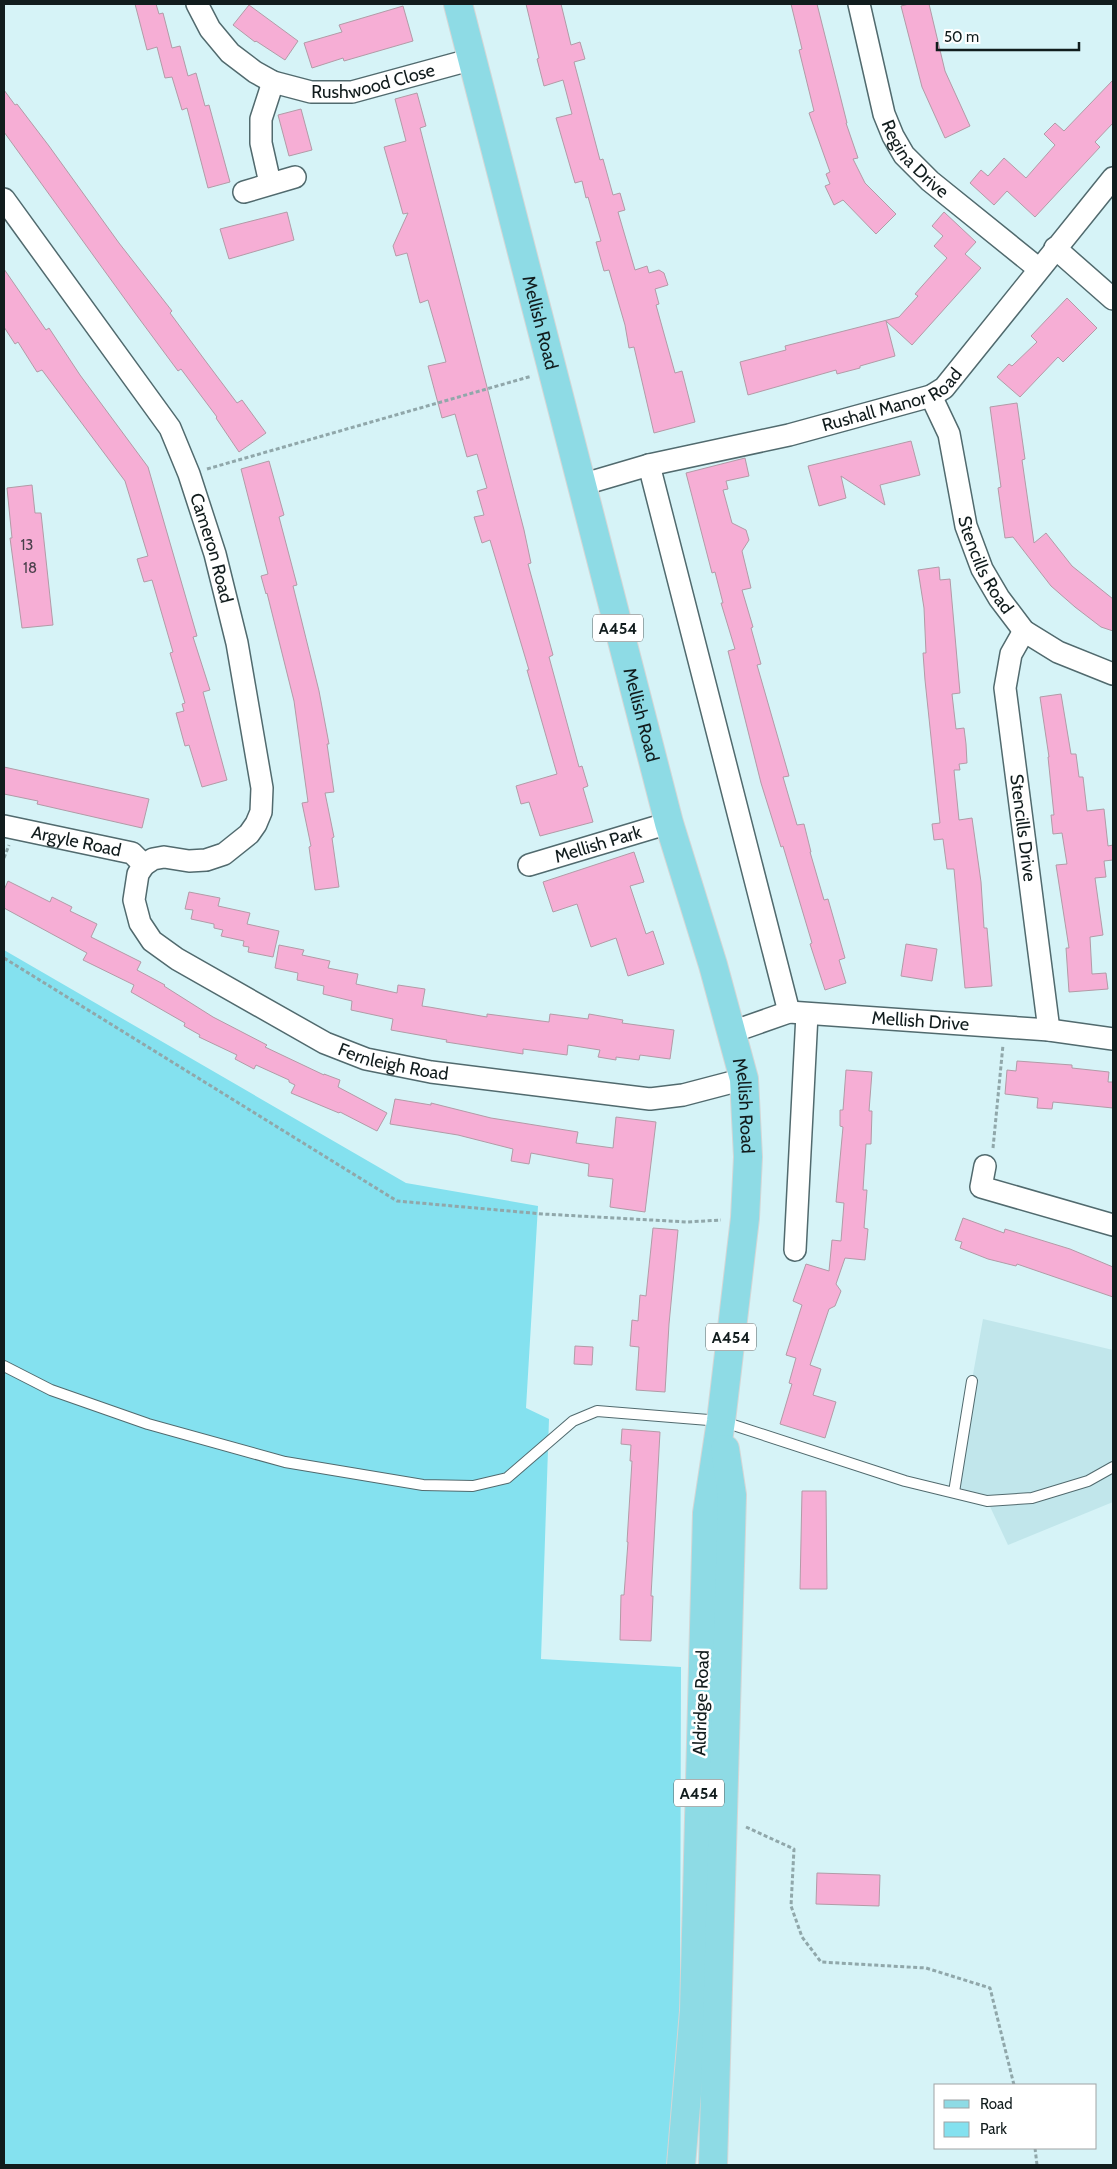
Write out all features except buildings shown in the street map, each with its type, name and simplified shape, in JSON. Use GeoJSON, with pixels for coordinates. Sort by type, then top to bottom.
{"type":"FeatureCollection","features":[{"type":"Feature","properties":{"kind":"main road","name":"Mellish Road"},"geometry":{"type":"LineString","coordinates":[[458,4],[669,823],[732,1032],[744,1079],[748,1156],[741,1254]]}},
{"type":"Feature","properties":{"kind":"main road","name":"Aldridge Road"},"geometry":{"type":"LineString","coordinates":[[681,2165],[694,2011],[707,1513],[722,1421],[741,1254]]}},
{"type":"Feature","properties":{"kind":"main road","name":"Aldridge Road"},"geometry":{"type":"LineString","coordinates":[[713,2165],[732,1495],[722,1421]]}},
{"type":"Feature","properties":{"kind":"street","name":"Rushwood Close"},"geometry":{"type":"LineString","coordinates":[[197,4],[210,29],[230,53],[255,72],[273,82],[311,92],[352,92],[473,59]]}},
{"type":"Feature","properties":{"kind":"street","name":"Regina Drive"},"geometry":{"type":"LineString","coordinates":[[859,4],[884,114],[893,136],[904,154],[930,181],[1040,269]]}},
{"type":"Feature","properties":{"kind":"street"},"geometry":{"type":"LineString","coordinates":[[270,184],[261,143],[261,119],[273,82]]}},
{"type":"Feature","properties":{"kind":"street"},"geometry":{"type":"LineString","coordinates":[[244,192],[295,177]]}},
{"type":"Feature","properties":{"kind":"street","name":"Rushall Manor Road"},"geometry":{"type":"LineString","coordinates":[[581,485],[649,465],[789,435],[932,396],[944,388],[1113,178]]}},
{"type":"Feature","properties":{"kind":"street","name":"Cameron Road"},"geometry":{"type":"LineString","coordinates":[[8,211],[170,428],[189,474],[215,554],[237,642],[262,788],[261,812],[249,834],[224,854],[206,860],[164,857],[154,859],[144,865]]}},
{"type":"Feature","properties":{"kind":"street"},"geometry":{"type":"LineString","coordinates":[[1055,248],[1113,299]]}},
{"type":"Feature","properties":{"kind":"street","name":"Stencills Road"},"geometry":{"type":"LineString","coordinates":[[932,396],[948,434],[966,526],[982,570],[999,598],[1024,631],[1058,652],[1113,674]]}},
{"type":"Feature","properties":{"kind":"street"},"geometry":{"type":"LineString","coordinates":[[649,465],[798,1013],[796,1250]]}},
{"type":"Feature","properties":{"kind":"street","name":"Stencills Drive"},"geometry":{"type":"LineString","coordinates":[[1024,631],[1011,654],[1006,688],[1049,1030]]}},
{"type":"Feature","properties":{"kind":"street","name":"Mellish Park"},"geometry":{"type":"LineString","coordinates":[[529,865],[669,823]]}},
{"type":"Feature","properties":{"kind":"street","name":"Argyle Road"},"geometry":{"type":"LineString","coordinates":[[4,826],[132,852],[144,865]]}},
{"type":"Feature","properties":{"kind":"street","name":"Fernleigh Road"},"geometry":{"type":"LineString","coordinates":[[144,865],[138,874],[134,900],[140,924],[152,941],[177,958],[325,1043],[366,1059],[431,1072],[650,1100],[683,1095],[744,1079]]}},
{"type":"Feature","properties":{"kind":"street","name":"Mellish Drive"},"geometry":{"type":"LineString","coordinates":[[732,1032],[798,1013],[1049,1030],[1113,1039]]}},
{"type":"Feature","properties":{"kind":"street"},"geometry":{"type":"LineString","coordinates":[[985,1166],[981,1187],[1113,1225]]}},
{"type":"Feature","properties":{"kind":"lane"},"geometry":{"type":"LineString","coordinates":[[4,1366],[51,1390],[148,1424],[285,1462],[423,1485],[474,1486],[507,1478],[573,1421],[597,1411],[722,1421],[905,1481],[987,1501],[1032,1498],[1088,1481],[1113,1467]]}},
{"type":"Feature","properties":{"kind":"lane"},"geometry":{"type":"LineString","coordinates":[[954,1492],[972,1381]]}},
{"type":"Feature","properties":{"kind":"path"},"geometry":{"type":"LineString","coordinates":[[189,474],[552,370]]}},
{"type":"Feature","properties":{"kind":"path"},"geometry":{"type":"LineString","coordinates":[[4,958],[397,1201],[543,1214],[688,1222],[745,1218]]}},
{"type":"Feature","properties":{"kind":"path"},"geometry":{"type":"LineString","coordinates":[[985,1166],[992,1158],[1005,1027]]}},
{"type":"Feature","properties":{"kind":"path"},"geometry":{"type":"LineString","coordinates":[[723,1813],[749,1829],[794,1849],[791,1906],[802,1937],[821,1962],[926,1968],[990,1988],[1014,2084]]}},
{"type":"Feature","properties":{"kind":"path"},"geometry":{"type":"LineString","coordinates":[[1035,2149],[1037,2165]]}},
{"type":"Feature","properties":{"kind":"shaded area"},"geometry":{"type":"Polygon","coordinates":[[[983,1319],[1113,1350],[1113,1502],[1008,1545],[986,1498],[953,1485],[983,1319]]]}},
{"type":"Feature","properties":{"kind":"green space"},"geometry":{"type":"Polygon","coordinates":[[[4,950],[406,1183],[538,1206],[526,1408],[549,1419],[541,1659],[681,1667],[680,2032],[671,2165],[4,2165],[4,950]]]}}]}
